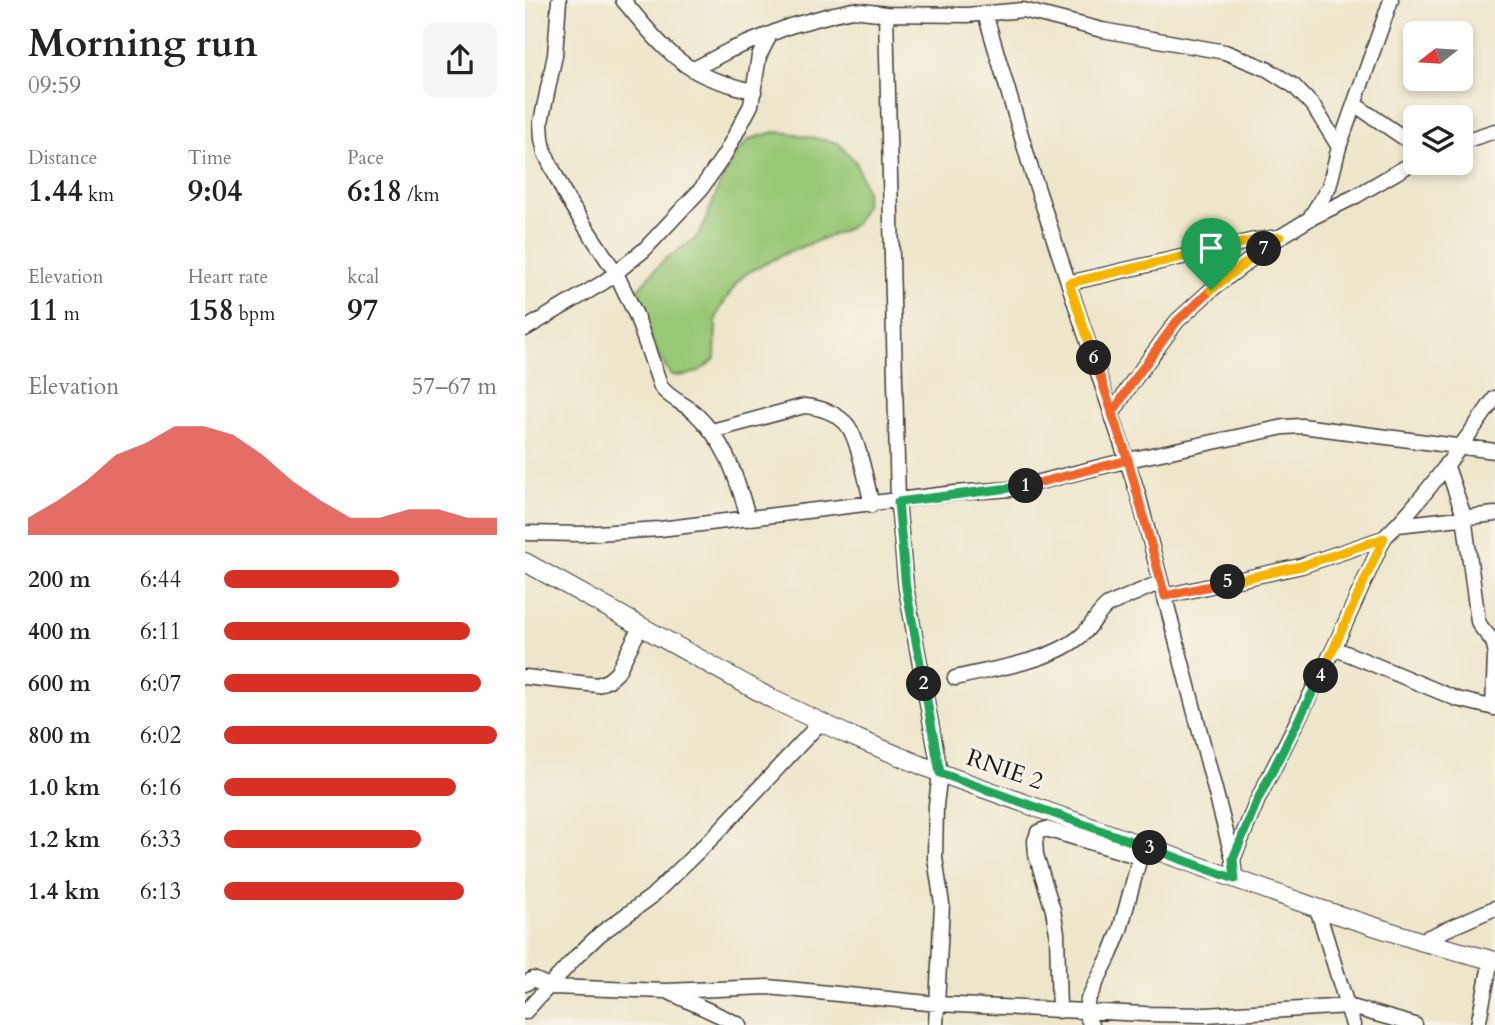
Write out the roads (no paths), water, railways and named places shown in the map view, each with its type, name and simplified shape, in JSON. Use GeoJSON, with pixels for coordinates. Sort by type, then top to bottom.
{"type":"FeatureCollection","features":[{"type":"Feature","properties":{"kind":"main road","name":"RNIE 2"},"geometry":{"type":"LineString","coordinates":[[525,562],[774,700],[820,723],[940,773],[1141,851],[1235,879],[1420,941],[1493,961]]}},
{"type":"Feature","properties":{"kind":"street"},"geometry":{"type":"LineString","coordinates":[[559,0],[555,55],[541,122],[545,153],[567,199],[616,273],[636,315],[661,387],[666,394],[693,411],[712,431],[728,454],[749,519]]}},
{"type":"Feature","properties":{"kind":"street"},"geometry":{"type":"LineString","coordinates":[[623,0],[681,62],[706,77],[754,92]]}},
{"type":"Feature","properties":{"kind":"street"},"geometry":{"type":"LineString","coordinates":[[1311,218],[1329,187],[1339,147],[1391,0]]}},
{"type":"Feature","properties":{"kind":"street"},"geometry":{"type":"LineString","coordinates":[[694,69],[730,50],[770,35],[819,17],[853,10],[886,15],[967,15],[1023,10],[1102,30],[1240,57],[1267,69],[1294,86],[1314,107],[1339,147]]}},
{"type":"Feature","properties":{"kind":"street"},"geometry":{"type":"LineString","coordinates":[[985,13],[1032,172],[1128,460],[1233,859],[1235,879]]}},
{"type":"Feature","properties":{"kind":"street"},"geometry":{"type":"LineString","coordinates":[[886,15],[898,502],[906,588],[940,773],[936,805],[935,858],[941,904],[936,1025]]}},
{"type":"Feature","properties":{"kind":"street"},"geometry":{"type":"LineString","coordinates":[[525,329],[616,273],[644,250],[701,189],[725,154],[751,105],[759,56],[770,35]]}},
{"type":"Feature","properties":{"kind":"street"},"geometry":{"type":"LineString","coordinates":[[1355,104],[1403,137]]}},
{"type":"Feature","properties":{"kind":"street"},"geometry":{"type":"LineString","coordinates":[[1473,138],[1495,131]]}},
{"type":"Feature","properties":{"kind":"street"},"geometry":{"type":"LineString","coordinates":[[1112,414],[1177,321],[1211,290],[1280,237],[1403,169]]}},
{"type":"Feature","properties":{"kind":"street"},"geometry":{"type":"LineString","coordinates":[[1069,283],[1251,241],[1280,237]]}},
{"type":"Feature","properties":{"kind":"street"},"geometry":{"type":"LineString","coordinates":[[1233,859],[1258,799],[1335,649],[1384,538],[1460,447],[1495,398]]}},
{"type":"Feature","properties":{"kind":"street"},"geometry":{"type":"LineString","coordinates":[[712,431],[804,406],[816,407],[848,426],[872,505]]}},
{"type":"Feature","properties":{"kind":"street"},"geometry":{"type":"LineString","coordinates":[[525,533],[581,534],[634,530],[1011,489],[1128,460],[1285,427],[1303,426],[1495,451]]}},
{"type":"Feature","properties":{"kind":"street"},"geometry":{"type":"LineString","coordinates":[[1446,464],[1464,516],[1478,621],[1480,627],[1493,639],[1495,650]]}},
{"type":"Feature","properties":{"kind":"street"},"geometry":{"type":"LineString","coordinates":[[1398,524],[1495,514]]}},
{"type":"Feature","properties":{"kind":"street"},"geometry":{"type":"LineString","coordinates":[[955,678],[1047,656],[1084,634],[1100,610],[1108,605],[1163,589],[1301,566],[1384,538]]}},
{"type":"Feature","properties":{"kind":"street"},"geometry":{"type":"LineString","coordinates":[[525,677],[598,685],[617,673],[641,626]]}},
{"type":"Feature","properties":{"kind":"street"},"geometry":{"type":"LineString","coordinates":[[1335,649],[1457,699],[1494,708],[1495,656]]}},
{"type":"Feature","properties":{"kind":"street"},"geometry":{"type":"LineString","coordinates":[[525,1012],[600,934],[651,897],[715,835],[820,723]]}},
{"type":"Feature","properties":{"kind":"street"},"geometry":{"type":"LineString","coordinates":[[1059,1011],[1057,933],[1053,910],[1036,855],[1035,841],[1038,832],[1046,829],[1141,851],[1120,930],[1088,999],[1088,1019]]}},
{"type":"Feature","properties":{"kind":"street"},"geometry":{"type":"LineString","coordinates":[[1317,908],[1353,1025]]}},
{"type":"Feature","properties":{"kind":"street"},"geometry":{"type":"LineString","coordinates":[[1420,941],[1495,908]]}},
{"type":"Feature","properties":{"kind":"street"},"geometry":{"type":"LineString","coordinates":[[1478,1025],[1493,961]]}},
{"type":"Feature","properties":{"kind":"street"},"geometry":{"type":"LineString","coordinates":[[528,980],[551,986],[666,991],[768,987],[938,1004],[1059,1011],[1088,1019],[1348,1006],[1374,1021],[1415,1025]]}},
{"type":"Feature","properties":{"kind":"street"},"geometry":{"type":"LineString","coordinates":[[666,991],[740,1025]]}}]}
